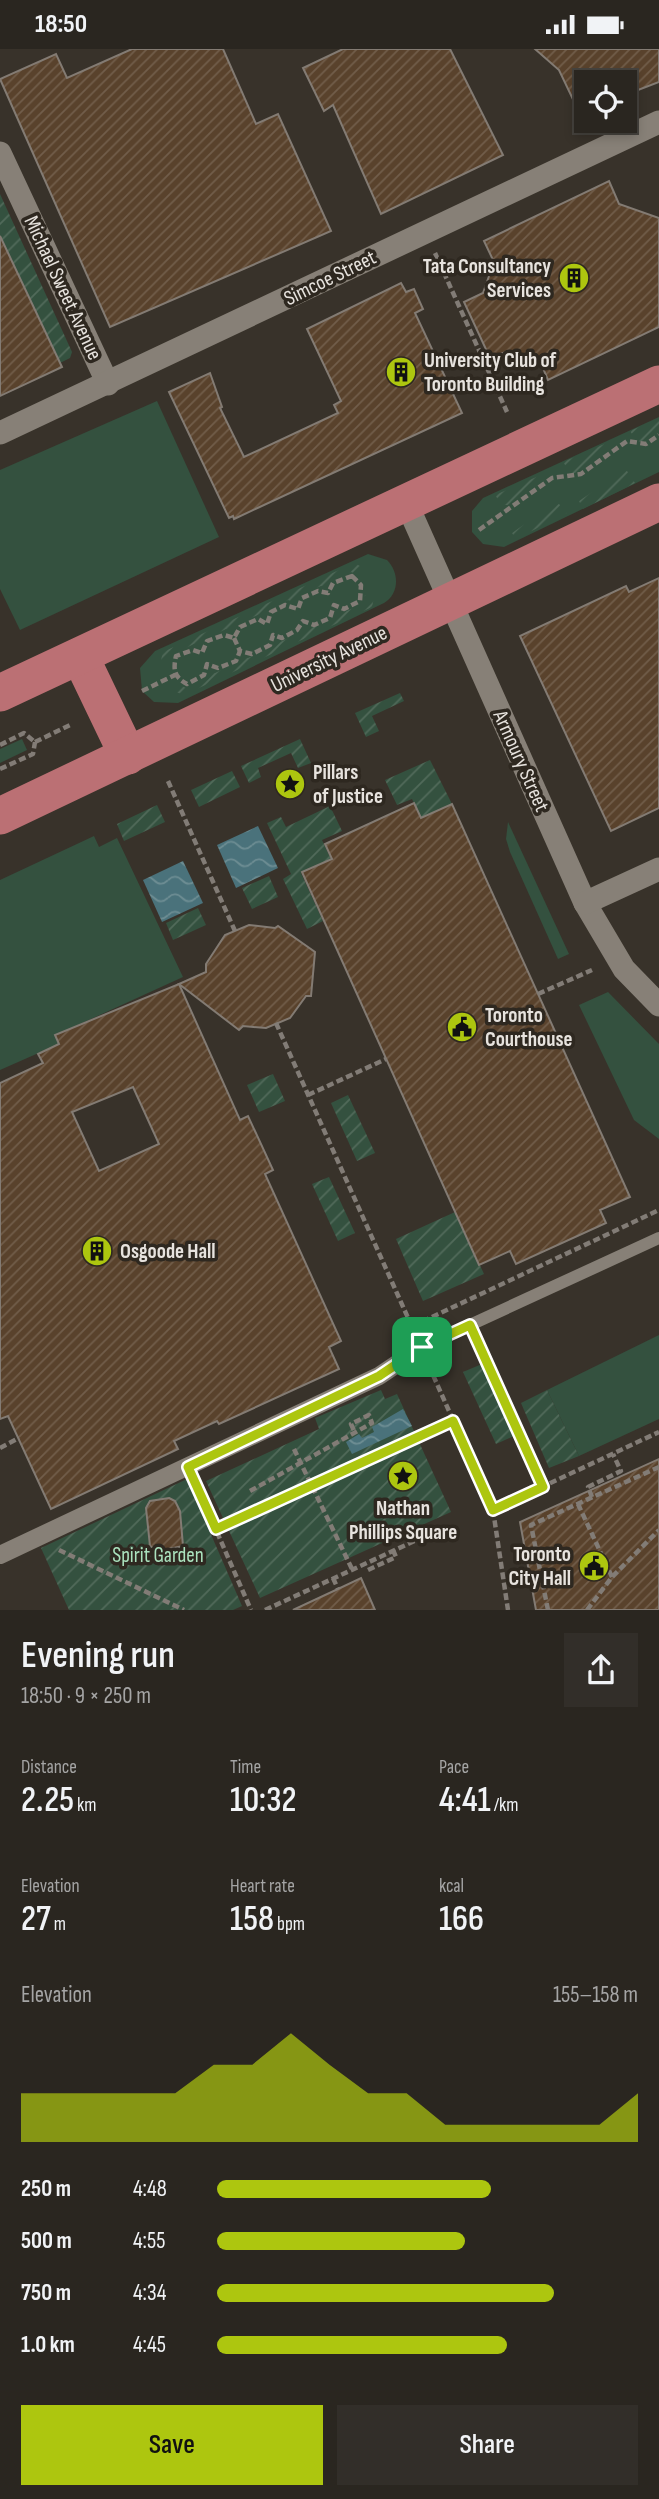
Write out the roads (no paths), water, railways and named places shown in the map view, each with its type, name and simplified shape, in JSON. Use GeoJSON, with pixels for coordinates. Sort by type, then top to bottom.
{"type":"FeatureCollection","features":[{"type":"Feature","properties":{"kind":"main road"},"geometry":{"type":"LineString","coordinates":[[0,693],[659,384]]}},
{"type":"Feature","properties":{"kind":"main road","name":"University Avenue"},"geometry":{"type":"LineString","coordinates":[[0,817],[659,502]]}},
{"type":"Feature","properties":{"kind":"main road"},"geometry":{"type":"LineString","coordinates":[[80,656],[128,757]]}},
{"type":"Feature","properties":{"kind":"street","name":"Simcoe Street"},"geometry":{"type":"LineString","coordinates":[[0,433],[659,123]]}},
{"type":"Feature","properties":{"kind":"street","name":"Michael Sweet Avenue"},"geometry":{"type":"LineString","coordinates":[[0,153],[108,384]]}},
{"type":"Feature","properties":{"kind":"street","name":"Armoury Street"},"geometry":{"type":"LineString","coordinates":[[406,502],[585,903],[624,969],[659,1005]]}},
{"type":"Feature","properties":{"kind":"street"},"geometry":{"type":"LineString","coordinates":[[585,903],[659,869]]}},
{"type":"Feature","properties":{"kind":"street"},"geometry":{"type":"LineString","coordinates":[[0,1555],[379,1376],[422,1347]]}},
{"type":"Feature","properties":{"kind":"lane"},"geometry":{"type":"LineString","coordinates":[[422,1347],[659,1238]]}},
{"type":"Feature","properties":{"kind":"water"},"geometry":{"type":"Polygon","coordinates":[[[258,826],[278,868],[236,888],[217,845],[258,826]]]}},
{"type":"Feature","properties":{"kind":"water"},"geometry":{"type":"Polygon","coordinates":[[[183,861],[203,903],[162,922],[143,880],[183,861]]]}},
{"type":"Feature","properties":{"kind":"water"},"geometry":{"type":"Polygon","coordinates":[[[403,1409],[412,1426],[352,1454],[346,1442],[359,1434],[362,1438],[374,1432],[372,1427],[403,1409]]]}},
{"type":"Feature","properties":{"kind":"place","name":"Tata Consultancy Services"},"geometry":{"type":"Point","coordinates":[574,278]}},
{"type":"Feature","properties":{"kind":"place","name":"University Club of Toronto Building"},"geometry":{"type":"Point","coordinates":[401,372]}},
{"type":"Feature","properties":{"kind":"place","name":"Pillars of Justice"},"geometry":{"type":"Point","coordinates":[290,784]}},
{"type":"Feature","properties":{"kind":"place","name":"Toronto Courthouse"},"geometry":{"type":"Point","coordinates":[462,1027]}},
{"type":"Feature","properties":{"kind":"place","name":"Osgoode Hall"},"geometry":{"type":"Point","coordinates":[97,1251]}},
{"type":"Feature","properties":{"kind":"place","name":"Nathan Phillips Square"},"geometry":{"type":"Point","coordinates":[403,1476]}},
{"type":"Feature","properties":{"kind":"place","name":"Toronto City Hall"},"geometry":{"type":"Point","coordinates":[594,1566]}},
{"type":"Feature","properties":{"kind":"park label","name":"Spirit Garden"},"geometry":{"type":"Point","coordinates":[158,1555]}}]}
